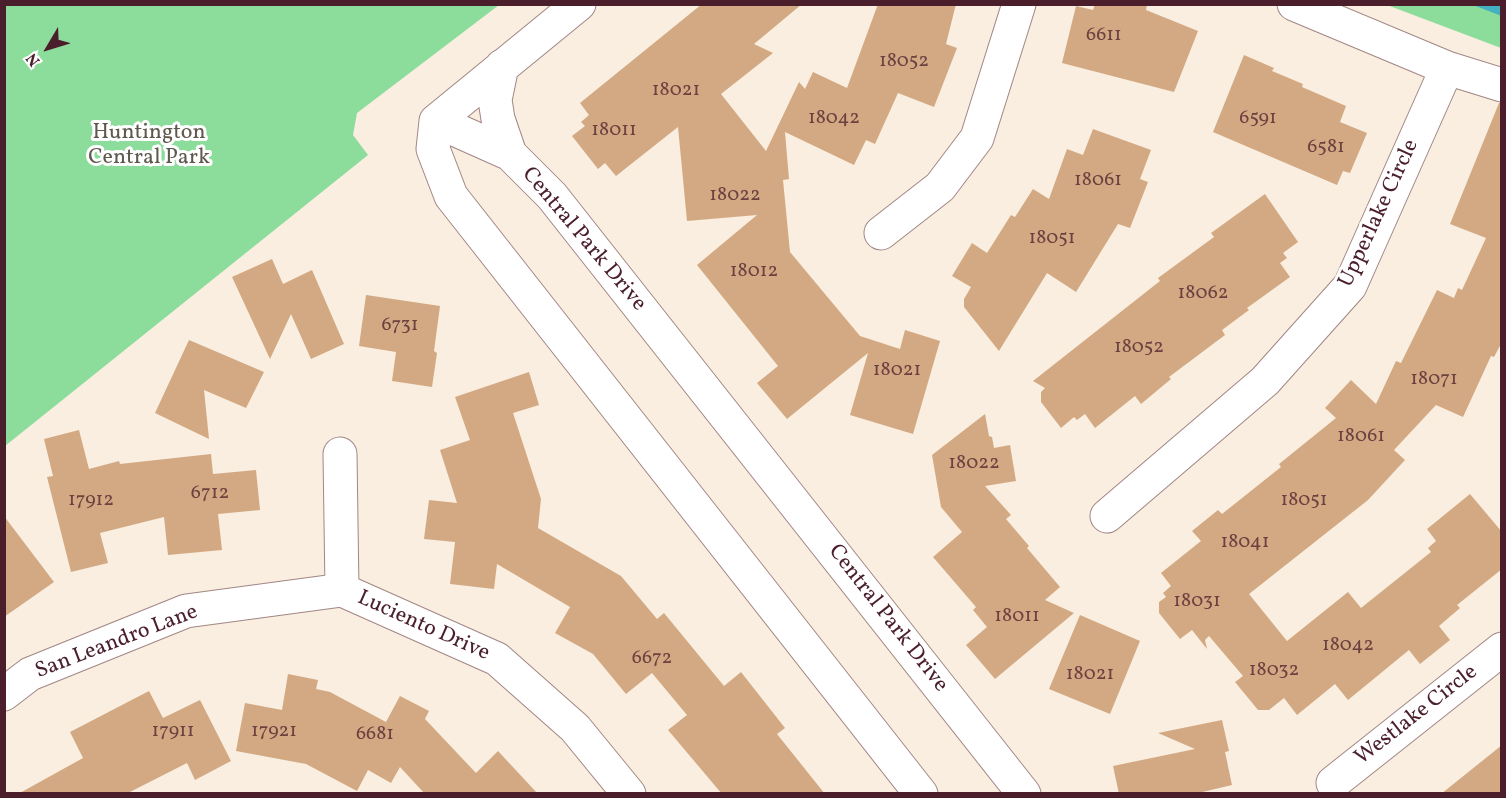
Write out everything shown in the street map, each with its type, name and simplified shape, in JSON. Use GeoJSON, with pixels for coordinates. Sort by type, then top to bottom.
{"type":"FeatureCollection","features":[{"type":"Feature","properties":{"kind":"street"},"geometry":{"type":"LineString","coordinates":[[579,4],[436,122],[433,149],[451,196],[921,794]]}},
{"type":"Feature","properties":{"kind":"street"},"geometry":{"type":"LineString","coordinates":[[881,233],[940,187],[977,138],[1019,4]]}},
{"type":"Feature","properties":{"kind":"street"},"geometry":{"type":"LineString","coordinates":[[1294,4],[1447,68],[1502,85]]}},
{"type":"Feature","properties":{"kind":"street"},"geometry":{"type":"LineString","coordinates":[[502,66],[495,100],[498,119],[510,154]]}},
{"type":"Feature","properties":{"kind":"street","name":"Upperlake Circle"},"geometry":{"type":"LineString","coordinates":[[1107,516],[1265,381],[1350,286],[1447,68]]}},
{"type":"Feature","properties":{"kind":"street","name":"Central Park Drive"},"geometry":{"type":"LineString","coordinates":[[436,122],[510,154],[552,196],[1024,794]]}},
{"type":"Feature","properties":{"kind":"street"},"geometry":{"type":"LineString","coordinates":[[340,454],[342,590]]}},
{"type":"Feature","properties":{"kind":"street","name":"San Leandro Lane"},"geometry":{"type":"LineString","coordinates":[[4,694],[30,674],[186,611],[342,590]]}},
{"type":"Feature","properties":{"kind":"street","name":"Luciento Drive"},"geometry":{"type":"LineString","coordinates":[[342,590],[497,660],[575,728],[629,794]]}},
{"type":"Feature","properties":{"kind":"street","name":"Westlake Circle"},"geometry":{"type":"LineString","coordinates":[[1333,783],[1502,649]]}},
{"type":"Feature","properties":{"kind":"green space","name":"Huntington Central Park"},"geometry":{"type":"Polygon","coordinates":[[[5,4],[499,5],[357,113],[353,135],[368,155],[5,446],[5,4]]]}},
{"type":"Feature","properties":{"kind":"green space"},"geometry":{"type":"Polygon","coordinates":[[[1387,5],[1501,5],[1501,48],[1387,5]]]}},
{"type":"Feature","properties":{"kind":"water"},"geometry":{"type":"Polygon","coordinates":[[[1473,5],[1501,5],[1501,16],[1499,15],[1473,5]]]}},
{"type":"Feature","properties":{"kind":"building"},"geometry":{"type":"Polygon","coordinates":[[[702,4],[802,4],[754,44],[773,53],[721,94],[766,151],[799,82],[805,89],[813,72],[847,88],[878,4],[956,4],[946,44],[957,48],[934,107],[898,93],[875,144],[866,140],[854,165],[785,132],[789,179],[783,180],[790,252],[860,336],[900,349],[905,330],[940,341],[913,434],[850,415],[868,353],[787,419],[757,383],[778,366],[697,265],[757,215],[687,221],[678,127],[616,176],[605,163],[598,169],[572,136],[585,126],[581,122],[589,115],[580,103],[702,4]]]}},
{"type":"Feature","properties":{"kind":"building"},"geometry":{"type":"Polygon","coordinates":[[[1095,4],[1147,4],[1146,10],[1198,31],[1174,92],[1062,63],[1076,6],[1093,10],[1095,4]]]}},
{"type":"Feature","properties":{"kind":"building"},"geometry":{"type":"Polygon","coordinates":[[[1244,55],[1274,68],[1272,71],[1303,84],[1302,87],[1346,106],[1340,122],[1367,133],[1350,173],[1343,171],[1337,185],[1213,132],[1244,55]]]}},
{"type":"Feature","properties":{"kind":"building"},"geometry":{"type":"Polygon","coordinates":[[[1499,103],[1502,103],[1502,342],[1494,357],[1491,356],[1463,417],[1436,405],[1394,450],[1405,460],[1368,500],[1249,594],[1287,641],[1348,592],[1361,608],[1431,552],[1428,548],[1436,541],[1427,529],[1470,494],[1502,532],[1502,569],[1457,605],[1460,608],[1439,626],[1450,640],[1420,664],[1409,650],[1348,700],[1335,684],[1297,715],[1284,698],[1269,710],[1258,710],[1235,682],[1243,676],[1209,636],[1205,640],[1207,649],[1192,630],[1180,639],[1159,613],[1159,602],[1166,597],[1163,593],[1171,586],[1161,573],[1201,541],[1192,531],[1218,510],[1222,514],[1281,467],[1279,464],[1336,418],[1325,408],[1351,380],[1376,404],[1396,361],[1401,363],[1437,290],[1454,298],[1458,288],[1462,290],[1486,238],[1450,224],[1499,103]]]}},
{"type":"Feature","properties":{"kind":"building"},"geometry":{"type":"Polygon","coordinates":[[[1093,129],[1151,150],[1140,179],[1148,182],[1130,228],[1118,224],[1076,292],[1047,273],[999,351],[964,307],[964,299],[971,287],[952,276],[972,243],[987,253],[1011,215],[1015,217],[1033,189],[1049,199],[1067,149],[1083,155],[1093,129]]]}},
{"type":"Feature","properties":{"kind":"building"},"geometry":{"type":"Polygon","coordinates":[[[1265,194],[1298,242],[1283,253],[1287,258],[1280,263],[1290,277],[1247,308],[1249,310],[1222,330],[1225,335],[1169,377],[1171,379],[1141,404],[1135,396],[1095,428],[1085,414],[1077,420],[1074,417],[1061,428],[1041,402],[1041,392],[1045,388],[1033,381],[1160,281],[1158,278],[1214,237],[1211,233],[1265,194]]]}},
{"type":"Feature","properties":{"kind":"building"},"geometry":{"type":"Polygon","coordinates":[[[272,259],[283,284],[312,270],[344,344],[311,359],[291,314],[270,359],[232,277],[272,259]]]}},
{"type":"Feature","properties":{"kind":"building"},"geometry":{"type":"Polygon","coordinates":[[[366,295],[440,306],[432,387],[392,381],[396,352],[359,346],[366,295]]]}},
{"type":"Feature","properties":{"kind":"building"},"geometry":{"type":"Polygon","coordinates":[[[189,340],[264,372],[246,408],[204,390],[209,439],[155,413],[189,340]]]}},
{"type":"Feature","properties":{"kind":"building"},"geometry":{"type":"Polygon","coordinates":[[[529,372],[539,405],[513,413],[541,499],[538,528],[621,576],[657,619],[664,613],[724,686],[741,672],[785,728],[777,734],[825,794],[722,794],[668,730],[687,715],[652,673],[626,694],[593,654],[555,633],[570,607],[497,564],[494,589],[450,584],[455,542],[424,539],[429,500],[457,503],[440,450],[470,440],[455,397],[529,372]]]}},
{"type":"Feature","properties":{"kind":"building"},"geometry":{"type":"Polygon","coordinates":[[[985,414],[994,448],[1010,445],[1016,481],[985,486],[1011,515],[1006,519],[1060,587],[1045,600],[1074,613],[995,679],[966,645],[987,627],[973,610],[976,607],[933,557],[962,532],[941,507],[932,455],[985,414]]]}},
{"type":"Feature","properties":{"kind":"building"},"geometry":{"type":"Polygon","coordinates":[[[79,430],[89,469],[119,461],[120,464],[211,454],[213,474],[256,470],[260,510],[218,514],[222,550],[168,555],[164,517],[100,533],[108,563],[71,572],[47,477],[53,476],[44,439],[79,430]]]}},
{"type":"Feature","properties":{"kind":"building"},"geometry":{"type":"Polygon","coordinates":[[[4,516],[54,582],[4,617],[4,516]]]}},
{"type":"Feature","properties":{"kind":"building"},"geometry":{"type":"Polygon","coordinates":[[[1080,615],[1140,641],[1110,714],[1049,689],[1080,615]]]}},
{"type":"Feature","properties":{"kind":"building"},"geometry":{"type":"Polygon","coordinates":[[[288,674],[318,680],[316,689],[330,692],[386,722],[400,696],[429,711],[425,719],[476,773],[498,751],[538,794],[425,794],[400,767],[391,783],[368,770],[357,791],[306,764],[236,751],[245,703],[282,710],[288,674]]]}},
{"type":"Feature","properties":{"kind":"building"},"geometry":{"type":"Polygon","coordinates":[[[149,691],[163,718],[200,700],[231,761],[195,780],[187,763],[126,794],[18,794],[83,758],[70,732],[149,691]]]}},
{"type":"Feature","properties":{"kind":"building"},"geometry":{"type":"Polygon","coordinates":[[[1222,720],[1229,751],[1225,752],[1232,785],[1194,794],[1119,794],[1113,766],[1195,749],[1158,733],[1222,720]]]}},
{"type":"Feature","properties":{"kind":"building"},"geometry":{"type":"Polygon","coordinates":[[[1502,745],[1502,794],[1441,794],[1502,745]]]}}]}
